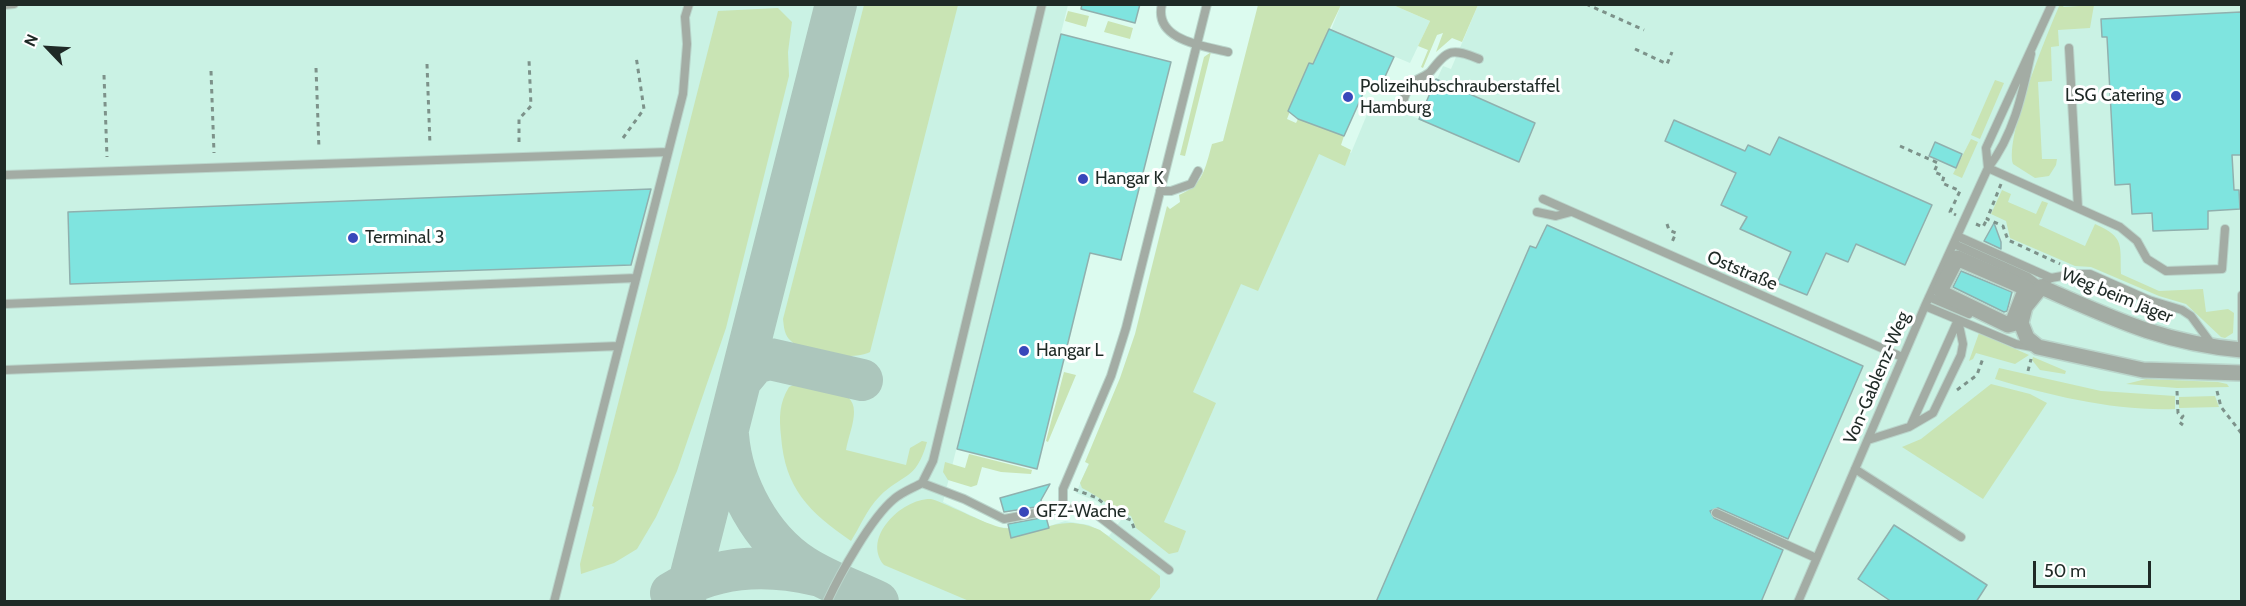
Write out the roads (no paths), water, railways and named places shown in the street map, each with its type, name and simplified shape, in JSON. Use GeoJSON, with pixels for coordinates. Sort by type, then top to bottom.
{"type":"FeatureCollection","features":[{"type":"Feature","properties":{"kind":"street"},"geometry":{"type":"LineString","coordinates":[[1960,258],[2026,288],[2015,310],[2012,324],[2008,326],[1942,293],[1935,293],[1953,262],[1960,258]]}},
{"type":"Feature","properties":{"kind":"street","name":"Weg beim Jäger"},"geometry":{"type":"LineString","coordinates":[[2033,343],[2021,323],[2022,315],[2046,282],[2136,329],[2163,338],[2213,348],[2241,350]]}},
{"type":"Feature","properties":{"kind":"street"},"geometry":{"type":"LineString","coordinates":[[2033,343],[2143,370],[2241,374]]}},
{"type":"Feature","properties":{"kind":"lane"},"geometry":{"type":"LineString","coordinates":[[4,5],[14,4]]}},
{"type":"Feature","properties":{"kind":"lane"},"geometry":{"type":"LineString","coordinates":[[827,602],[836,583],[881,513],[894,499],[922,483],[933,461],[1042,4]]}},
{"type":"Feature","properties":{"kind":"lane"},"geometry":{"type":"LineString","coordinates":[[1162,4],[1162,22],[1167,30],[1197,44],[1228,52]]}},
{"type":"Feature","properties":{"kind":"lane"},"geometry":{"type":"LineString","coordinates":[[1063,508],[1063,489],[1111,376],[1126,328],[1207,4]]}},
{"type":"Feature","properties":{"kind":"lane","name":"Von-Gablenz-Weg"},"geometry":{"type":"LineString","coordinates":[[1988,168],[1986,148],[2052,4]]}},
{"type":"Feature","properties":{"kind":"lane"},"geometry":{"type":"LineString","coordinates":[[554,602],[668,152],[686,69],[686,5]]}},
{"type":"Feature","properties":{"kind":"lane"},"geometry":{"type":"LineString","coordinates":[[2069,48],[2078,208]]}},
{"type":"Feature","properties":{"kind":"lane"},"geometry":{"type":"LineString","coordinates":[[1400,111],[1411,84],[1430,73],[1446,54],[1459,51],[1479,59]]}},
{"type":"Feature","properties":{"kind":"lane","name":"Von-Gablenz-Weg"},"geometry":{"type":"LineString","coordinates":[[1798,602],[1902,357],[1925,306],[1935,293],[1988,168],[1999,153],[2013,122],[2031,54]]}},
{"type":"Feature","properties":{"kind":"lane"},"geometry":{"type":"LineString","coordinates":[[4,175],[668,152]]}},
{"type":"Feature","properties":{"kind":"lane"},"geometry":{"type":"LineString","coordinates":[[1988,168],[2120,227],[2137,241],[2147,260],[2166,271],[2222,269],[2224,229]]}},
{"type":"Feature","properties":{"kind":"lane"},"geometry":{"type":"LineString","coordinates":[[1160,191],[1171,191],[1191,184],[1198,171]]}},
{"type":"Feature","properties":{"kind":"lane","name":"Oststraße"},"geometry":{"type":"LineString","coordinates":[[1543,199],[1902,357]]}},
{"type":"Feature","properties":{"kind":"lane","name":"Oststraße"},"geometry":{"type":"LineString","coordinates":[[1537,212],[1556,216],[1571,212]]}},
{"type":"Feature","properties":{"kind":"lane"},"geometry":{"type":"LineString","coordinates":[[1954,244],[2031,269],[2046,282]]}},
{"type":"Feature","properties":{"kind":"lane"},"geometry":{"type":"LineString","coordinates":[[1954,244],[2028,277],[2046,282],[2066,275],[2090,274],[2149,300],[2182,310],[2191,316],[2213,348]]}},
{"type":"Feature","properties":{"kind":"lane"},"geometry":{"type":"LineString","coordinates":[[2031,269],[2046,282]]}},
{"type":"Feature","properties":{"kind":"lane"},"geometry":{"type":"LineString","coordinates":[[4,304],[636,278]]}},
{"type":"Feature","properties":{"kind":"lane"},"geometry":{"type":"LineString","coordinates":[[1935,293],[2033,343]]}},
{"type":"Feature","properties":{"kind":"lane"},"geometry":{"type":"LineString","coordinates":[[2241,295],[2241,342]]}},
{"type":"Feature","properties":{"kind":"lane"},"geometry":{"type":"LineString","coordinates":[[1925,306],[2016,344],[2033,343]]}},
{"type":"Feature","properties":{"kind":"lane"},"geometry":{"type":"LineString","coordinates":[[1868,440],[1925,420],[1938,404],[1961,355],[1963,344],[1958,320]]}},
{"type":"Feature","properties":{"kind":"lane"},"geometry":{"type":"LineString","coordinates":[[1909,427],[1915,421],[1958,320]]}},
{"type":"Feature","properties":{"kind":"lane"},"geometry":{"type":"LineString","coordinates":[[4,370],[619,346]]}},
{"type":"Feature","properties":{"kind":"lane"},"geometry":{"type":"LineString","coordinates":[[1855,469],[1961,537]]}},
{"type":"Feature","properties":{"kind":"lane"},"geometry":{"type":"LineString","coordinates":[[922,483],[964,499],[1004,519],[1063,508],[1092,511],[1169,570]]}},
{"type":"Feature","properties":{"kind":"lane"},"geometry":{"type":"LineString","coordinates":[[1716,513],[1816,558]]}},
{"type":"Feature","properties":{"kind":"place","name":"LSG Catering"},"geometry":{"type":"Point","coordinates":[2176,96]}},
{"type":"Feature","properties":{"kind":"place","name":"Polizeihubschrauberstaffel Hamburg"},"geometry":{"type":"Point","coordinates":[1348,97]}},
{"type":"Feature","properties":{"kind":"place","name":"Hangar K"},"geometry":{"type":"Point","coordinates":[1083,179]}},
{"type":"Feature","properties":{"kind":"place","name":"Terminal 3"},"geometry":{"type":"Point","coordinates":[353,238]}},
{"type":"Feature","properties":{"kind":"place","name":"Hangar L"},"geometry":{"type":"Point","coordinates":[1024,351]}},
{"type":"Feature","properties":{"kind":"place","name":"GFZ-Wache"},"geometry":{"type":"Point","coordinates":[1024,512]}}]}
